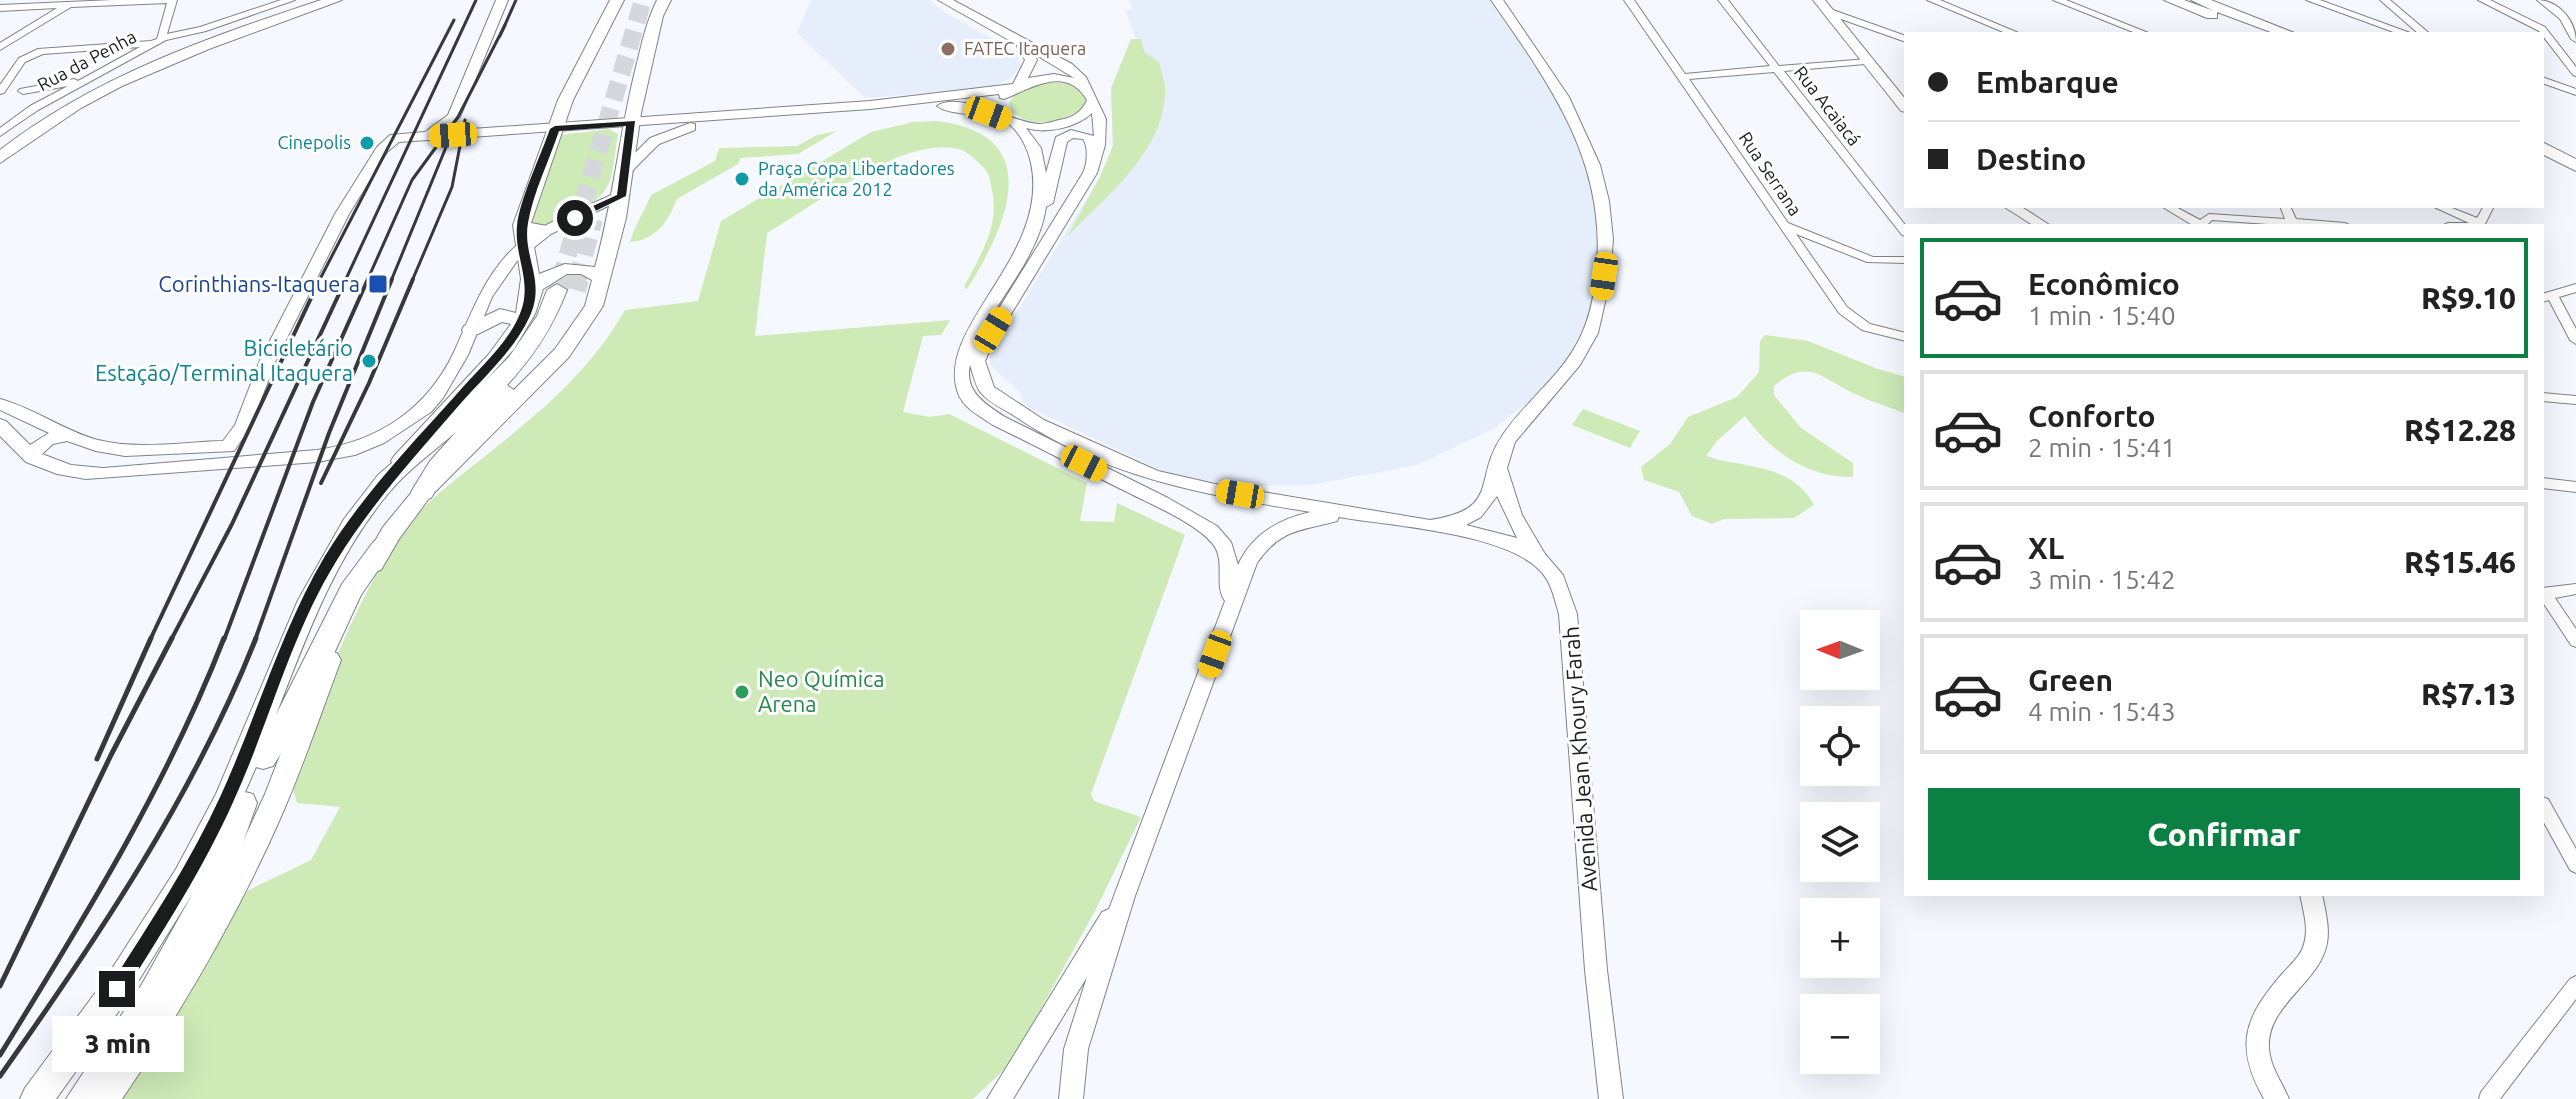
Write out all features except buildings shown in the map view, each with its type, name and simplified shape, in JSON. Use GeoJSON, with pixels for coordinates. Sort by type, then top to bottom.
{"type":"FeatureCollection","features":[{"type":"Feature","properties":{"kind":"highway"},"geometry":{"type":"LineString","coordinates":[[36,1099],[117,989],[183,883],[241,770],[314,589],[349,529],[380,487],[517,361],[566,290],[548,339],[438,467],[423,492]]}},
{"type":"Feature","properties":{"kind":"highway"},"geometry":{"type":"LineString","coordinates":[[82,1099],[112,1058],[195,921],[220,867],[321,602],[354,540],[404,480],[518,374]]}},
{"type":"Feature","properties":{"kind":"highway"},"geometry":{"type":"LineString","coordinates":[[263,758],[297,706],[351,591],[382,547]]}},
{"type":"Feature","properties":{"kind":"highway"},"geometry":{"type":"LineString","coordinates":[[56,1099],[164,945],[243,803]]}},
{"type":"Feature","properties":{"kind":"main road"},"geometry":{"type":"LineString","coordinates":[[0,141],[51,107],[120,72],[180,46],[311,0]]}},
{"type":"Feature","properties":{"kind":"main road"},"geometry":{"type":"LineString","coordinates":[[0,158],[54,119],[138,74],[191,51],[335,0]]}},
{"type":"Feature","properties":{"kind":"main road"},"geometry":{"type":"LineString","coordinates":[[380,487],[497,356],[522,321],[530,294],[531,275],[523,248],[522,225],[571,87],[591,44],[603,0]]}},
{"type":"Feature","properties":{"kind":"main road"},"geometry":{"type":"LineString","coordinates":[[591,44],[608,21],[617,0]]}},
{"type":"Feature","properties":{"kind":"main road"},"geometry":{"type":"LineString","coordinates":[[104,1099],[196,957],[240,875],[261,833],[336,643],[382,547],[423,492],[562,353],[594,306],[603,281],[627,168],[631,123],[656,16],[664,0]]}},
{"type":"Feature","properties":{"kind":"main road"},"geometry":{"type":"LineString","coordinates":[[2171,0],[2258,32]]}},
{"type":"Feature","properties":{"kind":"main road"},"geometry":{"type":"LineString","coordinates":[[2198,0],[2285,32]]}},
{"type":"Feature","properties":{"kind":"main road"},"geometry":{"type":"LineString","coordinates":[[537,130],[571,87]]}},
{"type":"Feature","properties":{"kind":"main road"},"geometry":{"type":"LineString","coordinates":[[2544,135],[2576,152]]}},
{"type":"Feature","properties":{"kind":"main road"},"geometry":{"type":"LineString","coordinates":[[2544,148],[2576,166]]}},
{"type":"Feature","properties":{"kind":"main road"},"geometry":{"type":"LineString","coordinates":[[522,225],[532,231],[546,231]]}},
{"type":"Feature","properties":{"kind":"main road"},"geometry":{"type":"LineString","coordinates":[[530,294],[545,278],[567,268],[591,270],[603,281]]}},
{"type":"Feature","properties":{"kind":"main road"},"geometry":{"type":"LineString","coordinates":[[471,330],[500,315],[522,321]]}},
{"type":"Feature","properties":{"kind":"street"},"geometry":{"type":"LineString","coordinates":[[0,8],[74,2],[171,0]]}},
{"type":"Feature","properties":{"kind":"street","name":"Rua da Penha"},"geometry":{"type":"LineString","coordinates":[[0,133],[34,108],[161,39],[171,0]]}},
{"type":"Feature","properties":{"kind":"street"},"geometry":{"type":"LineString","coordinates":[[0,91],[22,60],[35,53],[55,48],[141,45],[203,29],[290,0]]}},
{"type":"Feature","properties":{"kind":"street"},"geometry":{"type":"LineString","coordinates":[[424,137],[454,117],[502,0]]}},
{"type":"Feature","properties":{"kind":"street"},"geometry":{"type":"LineString","coordinates":[[944,0],[1068,67],[1080,77],[1090,94],[1101,126],[1098,150],[1090,173],[983,347],[977,361],[978,372],[987,390],[1038,424],[1154,476],[1215,490],[1484,535],[1519,547],[1543,561]]}},
{"type":"Feature","properties":{"kind":"street"},"geometry":{"type":"LineString","coordinates":[[1430,526],[1456,523],[1478,512],[1488,501],[1506,442],[1583,347],[1601,294],[1607,257],[1600,178],[1586,141],[1559,91],[1497,0]]}},
{"type":"Feature","properties":{"kind":"street","name":"Rua Serrana"},"geometry":{"type":"LineString","coordinates":[[1629,0],[1843,310],[1854,320],[1904,337]]}},
{"type":"Feature","properties":{"kind":"street","name":"Rua Acaiacá"},"geometry":{"type":"LineString","coordinates":[[1723,0],[1904,230]]}},
{"type":"Feature","properties":{"kind":"street"},"geometry":{"type":"LineString","coordinates":[[1932,0],[2011,32]]}},
{"type":"Feature","properties":{"kind":"street"},"geometry":{"type":"LineString","coordinates":[[2058,0],[2141,32]]}},
{"type":"Feature","properties":{"kind":"street"},"geometry":{"type":"LineString","coordinates":[[2311,0],[2402,32]]}},
{"type":"Feature","properties":{"kind":"street"},"geometry":{"type":"LineString","coordinates":[[2385,0],[2423,32]]}},
{"type":"Feature","properties":{"kind":"street"},"geometry":{"type":"LineString","coordinates":[[2483,0],[2542,29],[2576,73]]}},
{"type":"Feature","properties":{"kind":"street"},"geometry":{"type":"LineString","coordinates":[[2542,0],[2576,25]]}},
{"type":"Feature","properties":{"kind":"street"},"geometry":{"type":"LineString","coordinates":[[0,47],[74,2]]}},
{"type":"Feature","properties":{"kind":"street"},"geometry":{"type":"LineString","coordinates":[[1823,5],[1904,38]]}},
{"type":"Feature","properties":{"kind":"street"},"geometry":{"type":"LineString","coordinates":[[1823,5],[1865,61],[1900,95]]}},
{"type":"Feature","properties":{"kind":"street"},"geometry":{"type":"LineString","coordinates":[[2564,17],[2576,41],[2576,49]]}},
{"type":"Feature","properties":{"kind":"street"},"geometry":{"type":"LineString","coordinates":[[1020,40],[1031,60],[1016,86],[1000,101],[999,109],[1028,138],[1037,159],[1041,212]]}},
{"type":"Feature","properties":{"kind":"street"},"geometry":{"type":"LineString","coordinates":[[1681,77],[1865,61]]}},
{"type":"Feature","properties":{"kind":"street"},"geometry":{"type":"LineString","coordinates":[[0,91],[23,91],[88,79]]}},
{"type":"Feature","properties":{"kind":"street"},"geometry":{"type":"LineString","coordinates":[[0,404],[105,447],[149,451],[228,447],[243,426],[268,360],[349,203],[382,150],[395,138],[870,105],[1016,86],[1034,80],[1064,79],[1090,94]]}},
{"type":"Feature","properties":{"kind":"street"},"geometry":{"type":"LineString","coordinates":[[2544,81],[2576,92]]}},
{"type":"Feature","properties":{"kind":"street"},"geometry":{"type":"LineString","coordinates":[[23,91],[30,97],[34,108]]}},
{"type":"Feature","properties":{"kind":"street"},"geometry":{"type":"LineString","coordinates":[[627,168],[658,136],[698,126],[935,106],[971,109],[1039,128],[1066,124],[1086,114],[1090,94]]}},
{"type":"Feature","properties":{"kind":"street"},"geometry":{"type":"LineString","coordinates":[[454,117],[471,134]]}},
{"type":"Feature","properties":{"kind":"street"},"geometry":{"type":"LineString","coordinates":[[1090,173],[1091,140],[1083,134],[1065,137],[1058,144],[1052,185],[1024,254],[963,354],[961,380],[964,392],[974,404],[999,421],[1162,502],[1211,531],[1222,542],[1229,557],[1231,575],[1225,626]]}},
{"type":"Feature","properties":{"kind":"street"},"geometry":{"type":"LineString","coordinates":[[0,425],[32,458],[75,473],[103,474],[304,457],[359,448],[391,433],[425,408],[444,384],[499,275],[523,248],[546,231],[621,196]]}},
{"type":"Feature","properties":{"kind":"street"},"geometry":{"type":"LineString","coordinates":[[2013,208],[2041,224]]}},
{"type":"Feature","properties":{"kind":"street"},"geometry":{"type":"LineString","coordinates":[[2170,208],[2200,224]]}},
{"type":"Feature","properties":{"kind":"street"},"geometry":{"type":"LineString","coordinates":[[2286,208],[2291,221]]}},
{"type":"Feature","properties":{"kind":"street"},"geometry":{"type":"LineString","coordinates":[[2441,208],[2476,224]]}},
{"type":"Feature","properties":{"kind":"street"},"geometry":{"type":"LineString","coordinates":[[2202,224],[2205,219],[2217,217],[2323,224]]}},
{"type":"Feature","properties":{"kind":"street"},"geometry":{"type":"LineString","coordinates":[[1782,224],[1871,260],[1904,260]]}},
{"type":"Feature","properties":{"kind":"street"},"geometry":{"type":"LineString","coordinates":[[2576,288],[2548,297],[2576,340]]}},
{"type":"Feature","properties":{"kind":"street"},"geometry":{"type":"LineString","coordinates":[[2544,397],[2576,400]]}},
{"type":"Feature","properties":{"kind":"street"},"geometry":{"type":"LineString","coordinates":[[32,458],[40,443],[72,435]]}},
{"type":"Feature","properties":{"kind":"street"},"geometry":{"type":"LineString","coordinates":[[75,473],[100,462],[105,447]]}},
{"type":"Feature","properties":{"kind":"street","name":"Avenida Jean Khoury Farah"},"geometry":{"type":"LineString","coordinates":[[1500,461],[1508,505],[1522,534],[1560,588],[1569,622],[1573,708],[1608,1094]]}},
{"type":"Feature","properties":{"kind":"street"},"geometry":{"type":"LineString","coordinates":[[2544,483],[2576,487]]}},
{"type":"Feature","properties":{"kind":"street"},"geometry":{"type":"LineString","coordinates":[[1071,1099],[1076,1049],[1124,896],[1249,561],[1271,535],[1290,524],[1312,517],[1362,516]]}},
{"type":"Feature","properties":{"kind":"street"},"geometry":{"type":"LineString","coordinates":[[2544,594],[2576,589]]}},
{"type":"Feature","properties":{"kind":"street"},"geometry":{"type":"LineString","coordinates":[[2544,595],[2576,641]]}},
{"type":"Feature","properties":{"kind":"street"},"geometry":{"type":"LineString","coordinates":[[2544,808],[2576,865]]}},
{"type":"Feature","properties":{"kind":"street"},"geometry":{"type":"LineString","coordinates":[[999,1099],[1124,896]]}},
{"type":"Feature","properties":{"kind":"street"},"geometry":{"type":"LineString","coordinates":[[2277,1099],[2259,1061],[2255,1039],[2259,1024],[2308,961],[2316,943],[2311,896]]}},
{"type":"Feature","properties":{"kind":"street"},"geometry":{"type":"LineString","coordinates":[[2488,1099],[2576,985]]}},
{"type":"Feature","properties":{"kind":"shaded area"},"geometry":{"type":"Polygon","coordinates":[[[811,0],[930,0],[944,12],[1018,53],[1021,67],[1009,79],[987,89],[865,98],[797,33],[811,0]]]}},
{"type":"Feature","properties":{"kind":"shaded area"},"geometry":{"type":"Polygon","coordinates":[[[1129,0],[1489,0],[1558,99],[1577,138],[1602,225],[1600,270],[1589,320],[1574,355],[1546,388],[1493,429],[1417,465],[1311,485],[1255,486],[1197,480],[1162,471],[1028,407],[1019,391],[990,365],[990,356],[1100,177],[1113,146],[1111,88],[1136,39],[1126,11],[1133,9],[1129,0]]]}},
{"type":"Feature","properties":{"kind":"green space"},"geometry":{"type":"Polygon","coordinates":[[[1131,39],[1141,39],[1144,52],[1159,62],[1165,87],[1163,110],[1156,131],[1131,170],[1067,237],[1113,146],[1111,88],[1131,39]]]}},
{"type":"Feature","properties":{"kind":"green space"},"geometry":{"type":"Polygon","coordinates":[[[1051,82],[1070,84],[1086,96],[1085,106],[1069,117],[1041,123],[1013,113],[1009,103],[1017,93],[1032,85],[1051,82]]]}},
{"type":"Feature","properties":{"kind":"green space","name":"Neo Química Arena"},"geometry":{"type":"Polygon","coordinates":[[[937,121],[972,129],[994,144],[1006,163],[1009,186],[1005,211],[995,238],[967,289],[964,287],[991,229],[994,203],[990,181],[985,170],[966,153],[953,148],[932,148],[908,154],[857,177],[767,233],[755,336],[950,320],[941,335],[923,336],[903,412],[930,417],[949,414],[1087,483],[1080,521],[1114,522],[1117,503],[1185,535],[1091,794],[1094,801],[1141,817],[1095,911],[1017,1052],[1001,1073],[973,1099],[118,1099],[247,891],[311,860],[340,807],[297,803],[290,779],[356,613],[372,581],[411,522],[436,496],[562,391],[595,354],[625,310],[698,301],[721,221],[871,132],[913,122],[937,121]]]}},
{"type":"Feature","properties":{"kind":"green space"},"geometry":{"type":"Polygon","coordinates":[[[609,129],[618,134],[612,174],[604,192],[570,215],[534,226],[528,220],[560,135],[609,129]]]}},
{"type":"Feature","properties":{"kind":"green space"},"geometry":{"type":"Polygon","coordinates":[[[837,131],[798,154],[741,158],[738,164],[677,199],[670,215],[654,234],[630,242],[651,195],[715,161],[719,148],[797,146],[817,135],[837,131]]]}},
{"type":"Feature","properties":{"kind":"green space"},"geometry":{"type":"Polygon","coordinates":[[[1765,335],[1808,341],[1904,376],[1904,413],[1861,397],[1811,372],[1794,373],[1785,378],[1774,386],[1774,395],[1801,428],[1853,463],[1853,477],[1806,468],[1767,441],[1745,416],[1717,441],[1706,456],[1780,474],[1805,491],[1814,505],[1794,518],[1724,519],[1712,524],[1692,516],[1679,492],[1644,480],[1641,467],[1670,444],[1688,417],[1737,397],[1759,372],[1760,341],[1765,335]]]}},
{"type":"Feature","properties":{"kind":"green space"},"geometry":{"type":"Polygon","coordinates":[[[1583,409],[1640,431],[1630,448],[1572,425],[1583,409]]]}},
{"type":"Feature","properties":{"kind":"tunnel"},"geometry":{"type":"LineString","coordinates":[[560,281],[643,0]]}},
{"type":"Feature","properties":{"kind":"tunnel"},"geometry":{"type":"LineString","coordinates":[[440,129],[443,132],[461,127]]}},
{"type":"Feature","properties":{"kind":"tunnel"},"geometry":{"type":"LineString","coordinates":[[577,281],[594,219]]}},
{"type":"Feature","properties":{"kind":"tunnel"},"geometry":{"type":"LineString","coordinates":[[557,290],[560,279]]}},
{"type":"Feature","properties":{"kind":"tunnel"},"geometry":{"type":"LineString","coordinates":[[575,290],[578,279]]}},
{"type":"Feature","properties":{"kind":"railway"},"geometry":{"type":"LineString","coordinates":[[345,281],[476,0]]}},
{"type":"Feature","properties":{"kind":"railway"},"geometry":{"type":"LineString","coordinates":[[504,27],[516,0]]}},
{"type":"Feature","properties":{"kind":"railway"},"geometry":{"type":"LineString","coordinates":[[320,280],[454,20]]}},
{"type":"Feature","properties":{"kind":"railway"},"geometry":{"type":"LineString","coordinates":[[367,281],[412,180],[458,117],[504,27]]}},
{"type":"Feature","properties":{"kind":"railway"},"geometry":{"type":"LineString","coordinates":[[500,36],[504,27]]}},
{"type":"Feature","properties":{"kind":"railway"},"geometry":{"type":"LineString","coordinates":[[412,281],[452,187],[465,120]]}},
{"type":"Feature","properties":{"kind":"railway"},"geometry":{"type":"LineString","coordinates":[[391,281],[451,135]]}},
{"type":"Feature","properties":{"kind":"railway"},"geometry":{"type":"LineString","coordinates":[[171,640],[232,524],[346,279]]}},
{"type":"Feature","properties":{"kind":"railway"},"geometry":{"type":"LineString","coordinates":[[224,640],[313,402],[368,279]]}},
{"type":"Feature","properties":{"kind":"railway"},"geometry":{"type":"LineString","coordinates":[[255,640],[329,433],[392,279]]}},
{"type":"Feature","properties":{"kind":"railway"},"geometry":{"type":"LineString","coordinates":[[321,483],[369,383],[413,279]]}},
{"type":"Feature","properties":{"kind":"railway"},"geometry":{"type":"LineString","coordinates":[[150,640],[320,280]]}},
{"type":"Feature","properties":{"kind":"railway"},"geometry":{"type":"LineString","coordinates":[[97,759],[151,638]]}},
{"type":"Feature","properties":{"kind":"railway"},"geometry":{"type":"LineString","coordinates":[[0,986],[111,755],[172,638]]}},
{"type":"Feature","properties":{"kind":"railway"},"geometry":{"type":"LineString","coordinates":[[0,1055],[150,800],[224,638]]}},
{"type":"Feature","properties":{"kind":"railway"},"geometry":{"type":"LineString","coordinates":[[0,1076],[141,864],[203,753],[256,638]]}},
{"type":"Feature","properties":{"kind":"place","name":"FATEC Itaquera"},"geometry":{"type":"Point","coordinates":[948,49]}},
{"type":"Feature","properties":{"kind":"place","name":"Cinepolis"},"geometry":{"type":"Point","coordinates":[367,143]}},
{"type":"Feature","properties":{"kind":"place","name":"Praça Copa Libertadores da América 2012"},"geometry":{"type":"Point","coordinates":[742,179]}},
{"type":"Feature","properties":{"kind":"place","name":"Corinthians-Itaquera"},"geometry":{"type":"Point","coordinates":[378,284]}},
{"type":"Feature","properties":{"kind":"place","name":"Bicicletário Estação/Terminal Itaquera"},"geometry":{"type":"Point","coordinates":[369,361]}},
{"type":"Feature","properties":{"kind":"place","name":"Neo Química Arena"},"geometry":{"type":"Point","coordinates":[742,692]}},
{"type":"Feature","properties":{"kind":"route"},"geometry":{"type":"LineString","coordinates":[[117,989],[171,904],[227,799],[300,619],[330,559],[380,487],[446,409],[509,342],[522,321],[528,308],[531,275],[523,248],[522,225],[555,129],[631,123],[621,196],[575,218]]}}]}
